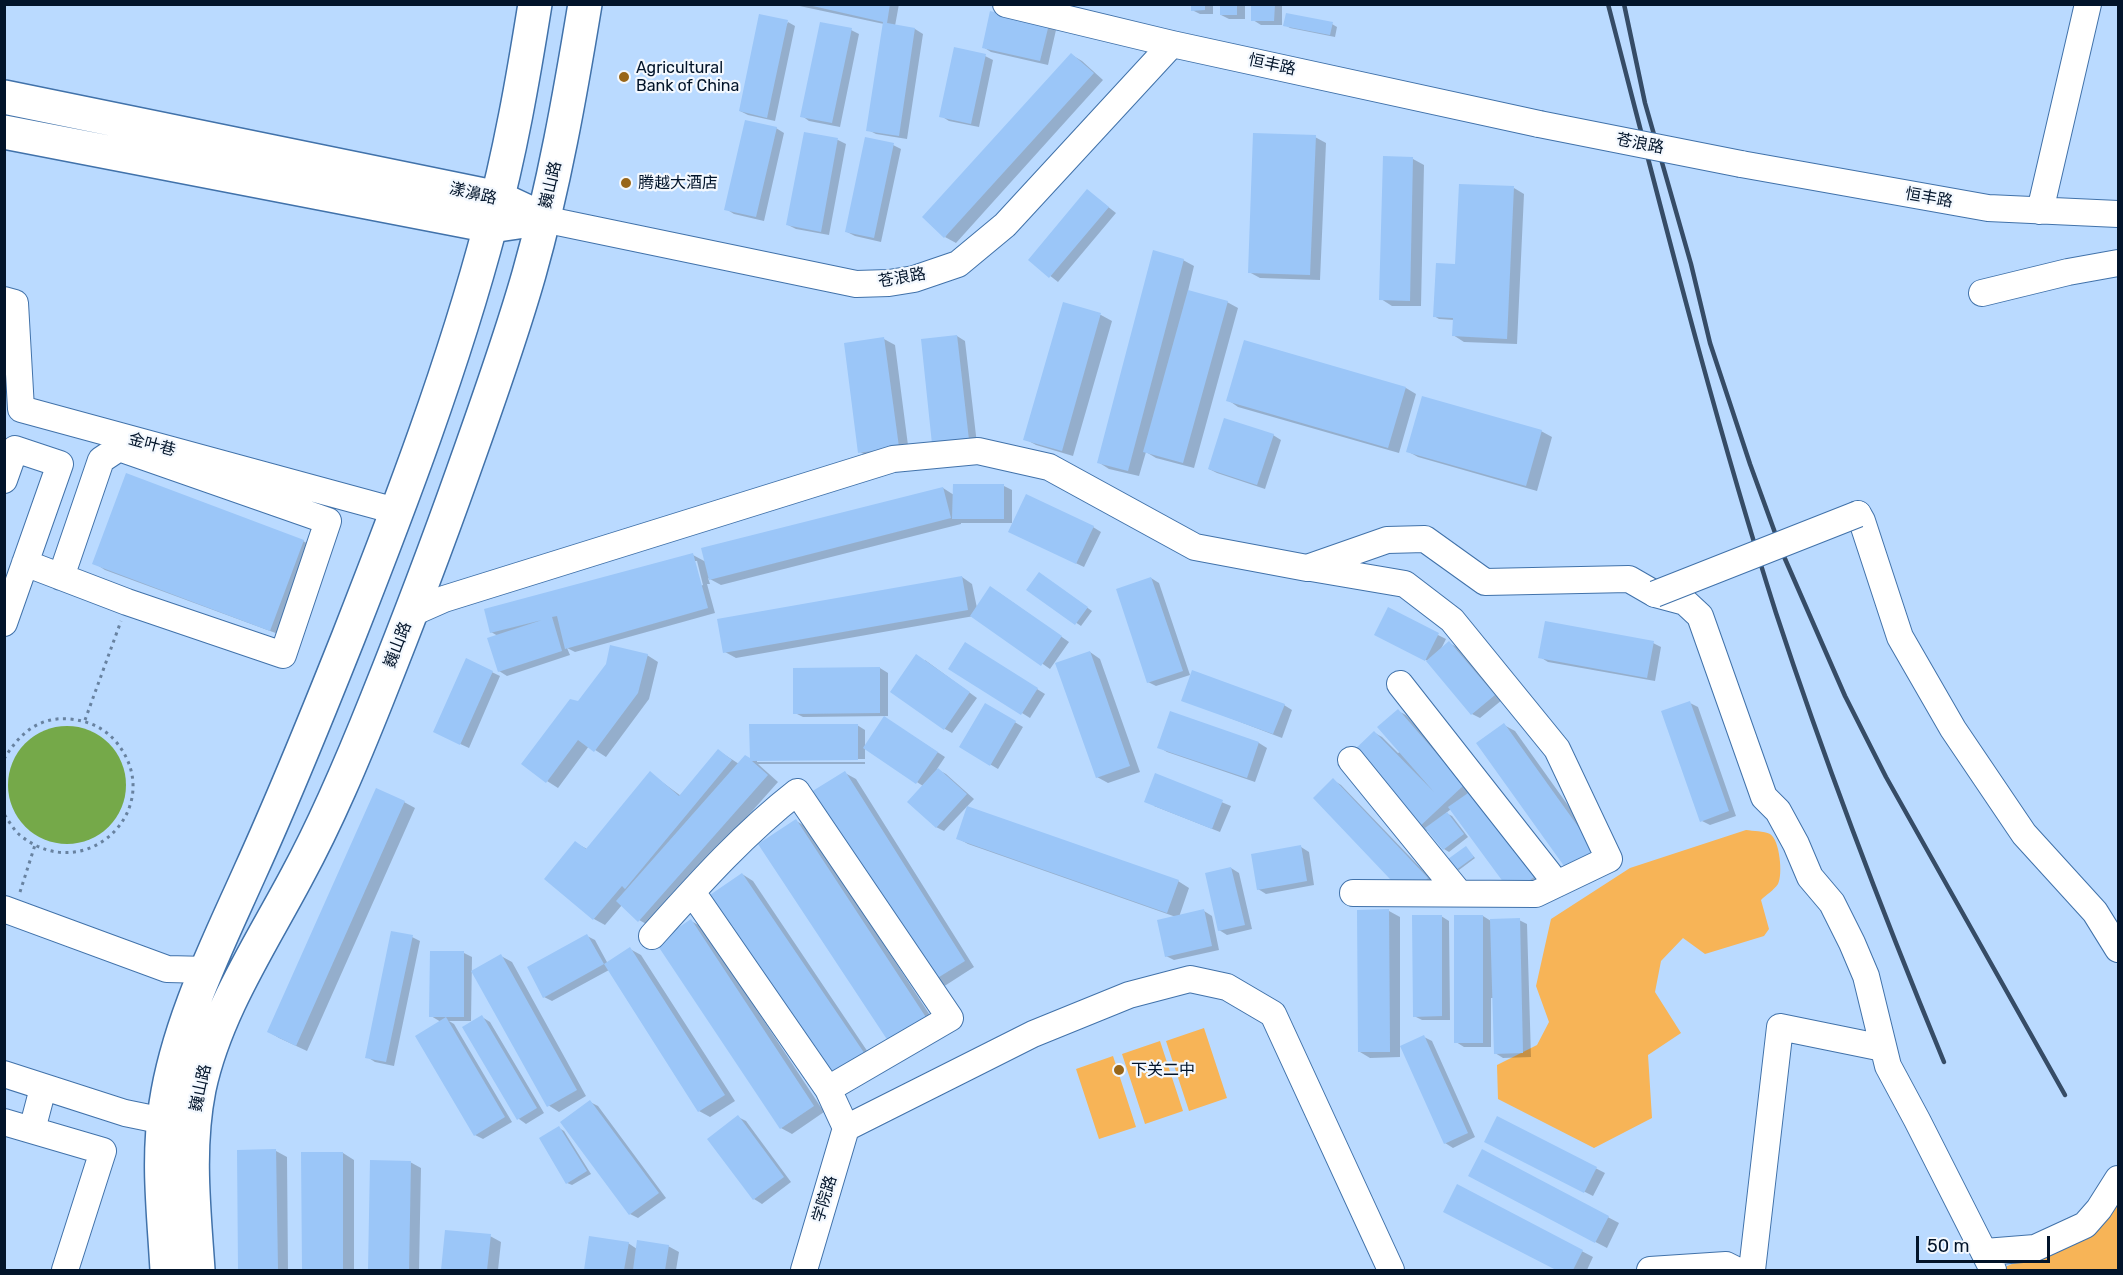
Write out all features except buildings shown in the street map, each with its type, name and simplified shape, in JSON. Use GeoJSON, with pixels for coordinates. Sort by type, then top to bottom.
{"type":"FeatureCollection","features":[{"type":"Feature","properties":{"kind":"main road","name":"巍山路"},"geometry":{"type":"LineString","coordinates":[[198,1270],[193,1173],[170,1080],[208,970],[293,773],[350,633],[463,323],[494,212],[517,110],[535,4]]}},
{"type":"Feature","properties":{"kind":"main road","name":"巍山路"},"geometry":{"type":"LineString","coordinates":[[167,1270],[162,1174],[179,1123],[198,1094],[206,1063],[222,1020],[325,820],[377,699],[498,373],[520,305],[543,219],[568,106],[585,4]]}},
{"type":"Feature","properties":{"kind":"main road","name":"漾濞路"},"geometry":{"type":"LineString","coordinates":[[4,97],[494,212]]}},
{"type":"Feature","properties":{"kind":"main road","name":"漾濞路"},"geometry":{"type":"LineString","coordinates":[[4,132],[543,219]]}},
{"type":"Feature","properties":{"kind":"main road"},"geometry":{"type":"LineString","coordinates":[[208,970],[240,984]]}},
{"type":"Feature","properties":{"kind":"street","name":"恒丰路"},"geometry":{"type":"LineString","coordinates":[[1006,4],[1172,44],[1539,124]]}},
{"type":"Feature","properties":{"kind":"street"},"geometry":{"type":"LineString","coordinates":[[2040,211],[2088,4]]}},
{"type":"Feature","properties":{"kind":"street","name":"苍浪路"},"geometry":{"type":"LineString","coordinates":[[543,219],[856,284],[889,283],[914,279],[958,264],[1005,225],[1172,44]]}},
{"type":"Feature","properties":{"kind":"street","name":"苍浪路"},"geometry":{"type":"LineString","coordinates":[[1539,124],[1741,164]]}},
{"type":"Feature","properties":{"kind":"street","name":"恒丰路"},"geometry":{"type":"LineString","coordinates":[[1741,164],[1988,208],[2118,214]]}},
{"type":"Feature","properties":{"kind":"street"},"geometry":{"type":"LineString","coordinates":[[1982,293],[2068,272],[2118,263]]}},
{"type":"Feature","properties":{"kind":"street","name":"金叶巷"},"geometry":{"type":"LineString","coordinates":[[4,300],[15,303],[13,411],[396,511]]}},
{"type":"Feature","properties":{"kind":"street"},"geometry":{"type":"LineString","coordinates":[[25,563],[127,602],[284,655],[328,521],[119,448],[101,460],[62,577]]}},
{"type":"Feature","properties":{"kind":"street"},"geometry":{"type":"LineString","coordinates":[[4,480],[15,449],[60,464],[4,623]]}},
{"type":"Feature","properties":{"kind":"street"},"geometry":{"type":"LineString","coordinates":[[410,615],[444,599],[893,459],[978,451],[1049,467],[1196,547],[1405,584],[1452,620],[1557,749],[1609,859],[1536,894],[1353,893]]}},
{"type":"Feature","properties":{"kind":"street"},"geometry":{"type":"LineString","coordinates":[[1655,594],[1858,514],[1900,637],[1953,729],[2024,834],[2095,912],[2118,949]]}},
{"type":"Feature","properties":{"kind":"street"},"geometry":{"type":"LineString","coordinates":[[1307,568],[1387,540],[1425,539],[1485,582],[1629,579],[1655,594],[1685,602],[1700,616],[1764,797],[1778,811],[1796,844],[1810,878],[1832,903],[1852,943],[1866,976],[1888,1066],[1989,1261],[2035,1248],[2085,1225],[2099,1209],[2118,1179]]}},
{"type":"Feature","properties":{"kind":"street"},"geometry":{"type":"LineString","coordinates":[[1400,684],[1557,884]]}},
{"type":"Feature","properties":{"kind":"street"},"geometry":{"type":"LineString","coordinates":[[1351,760],[1459,893]]}},
{"type":"Feature","properties":{"kind":"street"},"geometry":{"type":"LineString","coordinates":[[651,936],[777,807],[796,792],[950,1018],[828,1089]]}},
{"type":"Feature","properties":{"kind":"street"},"geometry":{"type":"LineString","coordinates":[[692,892],[828,1089],[846,1128],[1033,1034],[1129,994],[1190,980],[1227,987],[1273,1014],[1391,1270]]}},
{"type":"Feature","properties":{"kind":"street"},"geometry":{"type":"LineString","coordinates":[[9,910],[167,969],[208,970]]}},
{"type":"Feature","properties":{"kind":"street"},"geometry":{"type":"LineString","coordinates":[[1752,1270],[1780,1027],[1883,1048]]}},
{"type":"Feature","properties":{"kind":"street"},"geometry":{"type":"LineString","coordinates":[[4,1074],[125,1113],[179,1123]]}},
{"type":"Feature","properties":{"kind":"street"},"geometry":{"type":"LineString","coordinates":[[32,1130],[43,1088]]}},
{"type":"Feature","properties":{"kind":"street"},"geometry":{"type":"LineString","coordinates":[[4,1122],[103,1151],[65,1270]]}},
{"type":"Feature","properties":{"kind":"street","name":"学院路"},"geometry":{"type":"LineString","coordinates":[[804,1270],[846,1128]]}},
{"type":"Feature","properties":{"kind":"street"},"geometry":{"type":"LineString","coordinates":[[1650,1270],[1726,1265],[1736,1270]]}},
{"type":"Feature","properties":{"kind":"path"},"geometry":{"type":"LineString","coordinates":[[85,720],[127,602]]}},
{"type":"Feature","properties":{"kind":"path"},"geometry":{"type":"LineString","coordinates":[[4,759],[15,740],[35,725],[60,718],[85,720],[109,733],[126,754],[134,780],[130,807],[117,831],[95,847],[68,854],[42,849],[19,835],[4,814]]}},
{"type":"Feature","properties":{"kind":"path"},"geometry":{"type":"LineString","coordinates":[[9,910],[35,845]]}},
{"type":"Feature","properties":{"kind":"shaded area"},"geometry":{"type":"Polygon","coordinates":[[[67,726],[78,727],[100,736],[116,752],[125,774],[125,796],[116,818],[100,834],[78,843],[67,844],[56,843],[34,834],[18,818],[9,796],[8,785],[9,774],[18,752],[34,736],[56,727],[67,726]]]}},
{"type":"Feature","properties":{"kind":"shaded area"},"geometry":{"type":"Polygon","coordinates":[[[1746,830],[1770,834],[1776,843],[1780,858],[1780,880],[1761,900],[1769,929],[1764,936],[1705,954],[1683,938],[1661,961],[1655,992],[1681,1033],[1648,1055],[1652,1118],[1594,1148],[1498,1099],[1497,1065],[1537,1045],[1549,1022],[1536,986],[1551,919],[1630,868],[1746,830]]]}},
{"type":"Feature","properties":{"kind":"shaded area"},"geometry":{"type":"Polygon","coordinates":[[[1204,1028],[1227,1098],[1189,1111],[1166,1041],[1204,1028]]]}},
{"type":"Feature","properties":{"kind":"shaded area"},"geometry":{"type":"Polygon","coordinates":[[[1160,1041],[1183,1111],[1145,1124],[1122,1054],[1160,1041]]]}},
{"type":"Feature","properties":{"kind":"shaded area"},"geometry":{"type":"Polygon","coordinates":[[[1113,1056],[1136,1127],[1099,1139],[1076,1069],[1113,1056]]]}},
{"type":"Feature","properties":{"kind":"shaded area"},"geometry":{"type":"Polygon","coordinates":[[[2118,1192],[2118,1270],[2007,1270],[2005,1267],[2079,1235],[2118,1192]]]}},
{"type":"Feature","properties":{"kind":"railway"},"geometry":{"type":"LineString","coordinates":[[1608,4],[1709,386],[1776,613],[1856,839],[1944,1062]]}},
{"type":"Feature","properties":{"kind":"railway"},"geometry":{"type":"LineString","coordinates":[[1624,4],[1645,103],[1691,264],[1710,343],[1782,552],[1845,696],[1886,777],[2065,1095]]}},
{"type":"Feature","properties":{"kind":"place","name":"Agricultural Bank of China"},"geometry":{"type":"Point","coordinates":[624,77]}},
{"type":"Feature","properties":{"kind":"place","name":"腾越大酒店"},"geometry":{"type":"Point","coordinates":[626,183]}},
{"type":"Feature","properties":{"kind":"place","name":"下关二中"},"geometry":{"type":"Point","coordinates":[1119,1070]}}]}
